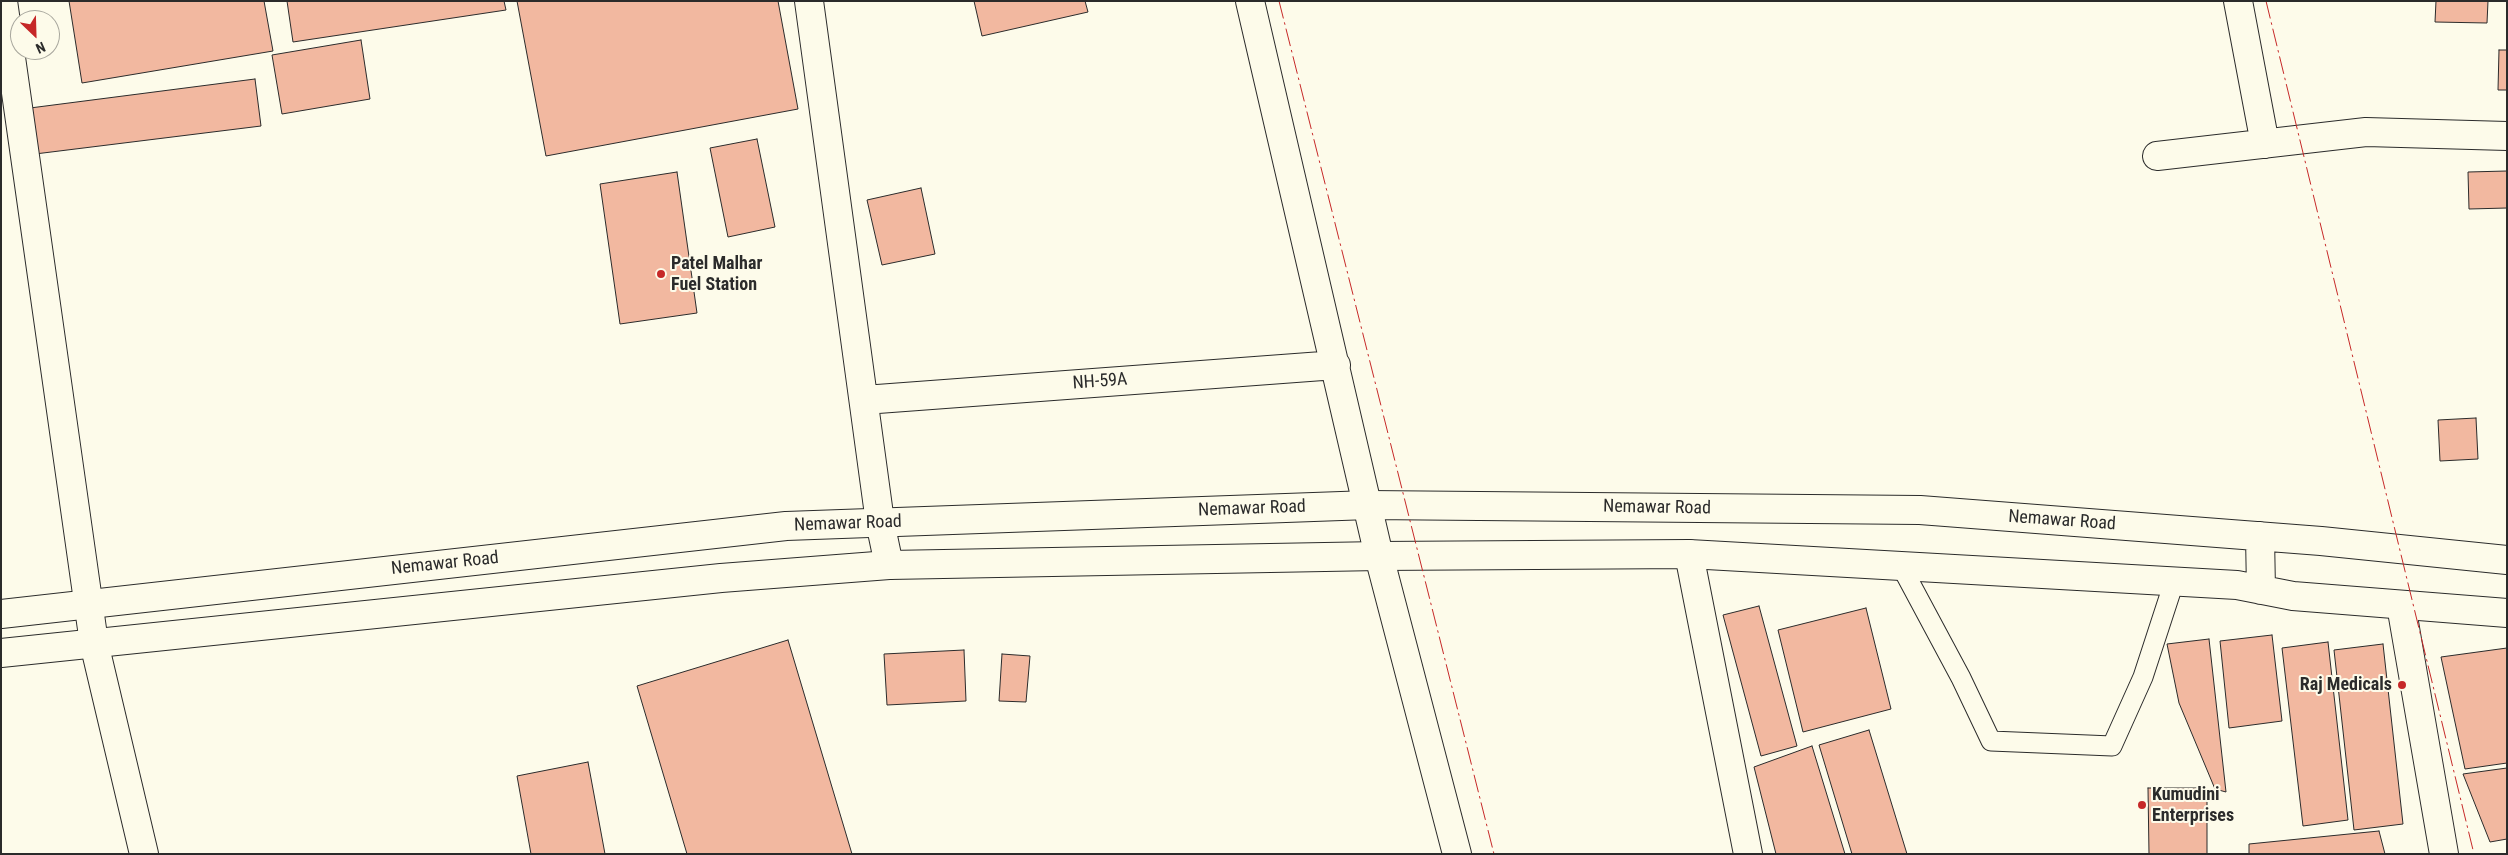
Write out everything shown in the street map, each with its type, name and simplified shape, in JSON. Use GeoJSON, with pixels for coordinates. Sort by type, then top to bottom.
{"type":"FeatureCollection","features":[{"type":"Feature","properties":{"kind":"main road"},"geometry":{"type":"LineString","coordinates":[[3,1],[94,643],[144,854]]}},
{"type":"Feature","properties":{"kind":"main road"},"geometry":{"type":"LineString","coordinates":[[808,1],[880,522],[889,565]]}},
{"type":"Feature","properties":{"kind":"main road"},"geometry":{"type":"LineString","coordinates":[[1250,1],[1369,505],[1379,556],[1457,854]]}},
{"type":"Feature","properties":{"kind":"main road"},"geometry":{"type":"LineString","coordinates":[[2238,1],[2265,144]]}},
{"type":"Feature","properties":{"kind":"main road"},"geometry":{"type":"LineString","coordinates":[[2157,156],[2366,132],[2507,136]]}},
{"type":"Feature","properties":{"kind":"main road","name":"NH-59A"},"geometry":{"type":"LineString","coordinates":[[864,400],[1336,365]]}},
{"type":"Feature","properties":{"kind":"main road","name":"Nemawar Road"},"geometry":{"type":"LineString","coordinates":[[1,614],[786,526],[1369,505],[1920,510],[2260,536],[2507,560]]}},
{"type":"Feature","properties":{"kind":"main road"},"geometry":{"type":"LineString","coordinates":[[2260,536],[2261,590]]}},
{"type":"Feature","properties":{"kind":"main road"},"geometry":{"type":"LineString","coordinates":[[1689,554],[1748,854]]}},
{"type":"Feature","properties":{"kind":"main road"},"geometry":{"type":"LineString","coordinates":[[1,653],[721,578],[889,565],[1379,556],[1689,554],[2237,585],[2293,596],[2507,613]]}},
{"type":"Feature","properties":{"kind":"main road"},"geometry":{"type":"LineString","coordinates":[[2400,605],[2444,854]]}},
{"type":"Feature","properties":{"kind":"lane"},"geometry":{"type":"LineString","coordinates":[[1901,566],[1962,678],[1991,741],[2112,746],[2143,678],[2174,582]]}},
{"type":"Feature","properties":{"kind":"building"},"geometry":{"type":"Polygon","coordinates":[[[69,1],[264,1],[273,51],[82,83],[69,1]]]}},
{"type":"Feature","properties":{"kind":"building"},"geometry":{"type":"Polygon","coordinates":[[[287,1],[504,1],[506,10],[293,42],[287,1]]]}},
{"type":"Feature","properties":{"kind":"building"},"geometry":{"type":"Polygon","coordinates":[[[517,1],[778,1],[798,109],[546,156],[517,1]]]}},
{"type":"Feature","properties":{"kind":"building"},"geometry":{"type":"Polygon","coordinates":[[[974,1],[1085,1],[1088,12],[982,36],[974,1]]]}},
{"type":"Feature","properties":{"kind":"building"},"geometry":{"type":"Polygon","coordinates":[[[2436,1],[2488,1],[2487,23],[2435,22],[2436,1]]]}},
{"type":"Feature","properties":{"kind":"building"},"geometry":{"type":"Polygon","coordinates":[[[361,40],[370,99],[282,114],[272,55],[361,40]]]}},
{"type":"Feature","properties":{"kind":"building"},"geometry":{"type":"Polygon","coordinates":[[[2499,50],[2507,50],[2507,90],[2498,90],[2499,50]]]}},
{"type":"Feature","properties":{"kind":"building"},"geometry":{"type":"Polygon","coordinates":[[[255,79],[261,126],[35,154],[30,108],[255,79]]]}},
{"type":"Feature","properties":{"kind":"building"},"geometry":{"type":"Polygon","coordinates":[[[757,139],[775,227],[728,237],[710,148],[757,139]]]}},
{"type":"Feature","properties":{"kind":"building"},"geometry":{"type":"Polygon","coordinates":[[[2507,171],[2507,208],[2469,209],[2468,172],[2507,171]]]}},
{"type":"Feature","properties":{"kind":"building"},"geometry":{"type":"Polygon","coordinates":[[[677,172],[697,313],[620,324],[600,184],[677,172]]]}},
{"type":"Feature","properties":{"kind":"building"},"geometry":{"type":"Polygon","coordinates":[[[921,188],[935,254],[882,265],[867,200],[921,188]]]}},
{"type":"Feature","properties":{"kind":"building"},"geometry":{"type":"Polygon","coordinates":[[[2476,418],[2478,459],[2440,461],[2438,420],[2476,418]]]}},
{"type":"Feature","properties":{"kind":"building"},"geometry":{"type":"Polygon","coordinates":[[[1759,606],[1797,746],[1761,756],[1723,615],[1759,606]]]}},
{"type":"Feature","properties":{"kind":"building"},"geometry":{"type":"Polygon","coordinates":[[[1866,608],[1891,709],[1803,732],[1778,630],[1866,608]]]}},
{"type":"Feature","properties":{"kind":"building"},"geometry":{"type":"Polygon","coordinates":[[[2272,635],[2282,721],[2229,728],[2220,641],[2272,635]]]}},
{"type":"Feature","properties":{"kind":"building"},"geometry":{"type":"Polygon","coordinates":[[[2209,639],[2226,792],[2215,789],[2179,703],[2167,644],[2209,639]]]}},
{"type":"Feature","properties":{"kind":"building"},"geometry":{"type":"Polygon","coordinates":[[[788,640],[852,854],[687,854],[637,686],[788,640]]]}},
{"type":"Feature","properties":{"kind":"building"},"geometry":{"type":"Polygon","coordinates":[[[2328,642],[2348,820],[2303,826],[2282,648],[2328,642]]]}},
{"type":"Feature","properties":{"kind":"building"},"geometry":{"type":"Polygon","coordinates":[[[2383,644],[2403,824],[2354,830],[2334,650],[2383,644]]]}},
{"type":"Feature","properties":{"kind":"building"},"geometry":{"type":"Polygon","coordinates":[[[2507,648],[2507,763],[2465,769],[2441,657],[2507,648]]]}},
{"type":"Feature","properties":{"kind":"building"},"geometry":{"type":"Polygon","coordinates":[[[964,650],[966,701],[887,705],[884,654],[964,650]]]}},
{"type":"Feature","properties":{"kind":"building"},"geometry":{"type":"Polygon","coordinates":[[[1002,654],[1030,656],[1026,702],[999,701],[1002,654]]]}},
{"type":"Feature","properties":{"kind":"building"},"geometry":{"type":"Polygon","coordinates":[[[1869,730],[1907,854],[1852,854],[1819,745],[1869,730]]]}},
{"type":"Feature","properties":{"kind":"building"},"geometry":{"type":"Polygon","coordinates":[[[1812,746],[1845,854],[1776,854],[1754,767],[1812,746]]]}},
{"type":"Feature","properties":{"kind":"building"},"geometry":{"type":"Polygon","coordinates":[[[588,762],[605,854],[531,854],[517,776],[588,762]]]}},
{"type":"Feature","properties":{"kind":"building"},"geometry":{"type":"Polygon","coordinates":[[[2507,768],[2507,839],[2490,842],[2463,774],[2507,768]]]}},
{"type":"Feature","properties":{"kind":"building"},"geometry":{"type":"Polygon","coordinates":[[[2148,788],[2207,788],[2207,854],[2149,854],[2148,788]]]}},
{"type":"Feature","properties":{"kind":"building"},"geometry":{"type":"Polygon","coordinates":[[[2379,831],[2385,854],[2249,854],[2249,844],[2379,831]]]}},
{"type":"Feature","properties":{"kind":"power"},"geometry":{"type":"LineString","coordinates":[[1279,1],[1494,854]]}},
{"type":"Feature","properties":{"kind":"power"},"geometry":{"type":"LineString","coordinates":[[2266,1],[2474,854]]}},
{"type":"Feature","properties":{"kind":"place","name":"Patel Malhar Fuel Station"},"geometry":{"type":"Point","coordinates":[661,274]}},
{"type":"Feature","properties":{"kind":"place","name":"Raj Medicals"},"geometry":{"type":"Point","coordinates":[2402,685]}},
{"type":"Feature","properties":{"kind":"place","name":"Kumudini Enterprises"},"geometry":{"type":"Point","coordinates":[2142,805]}}]}
